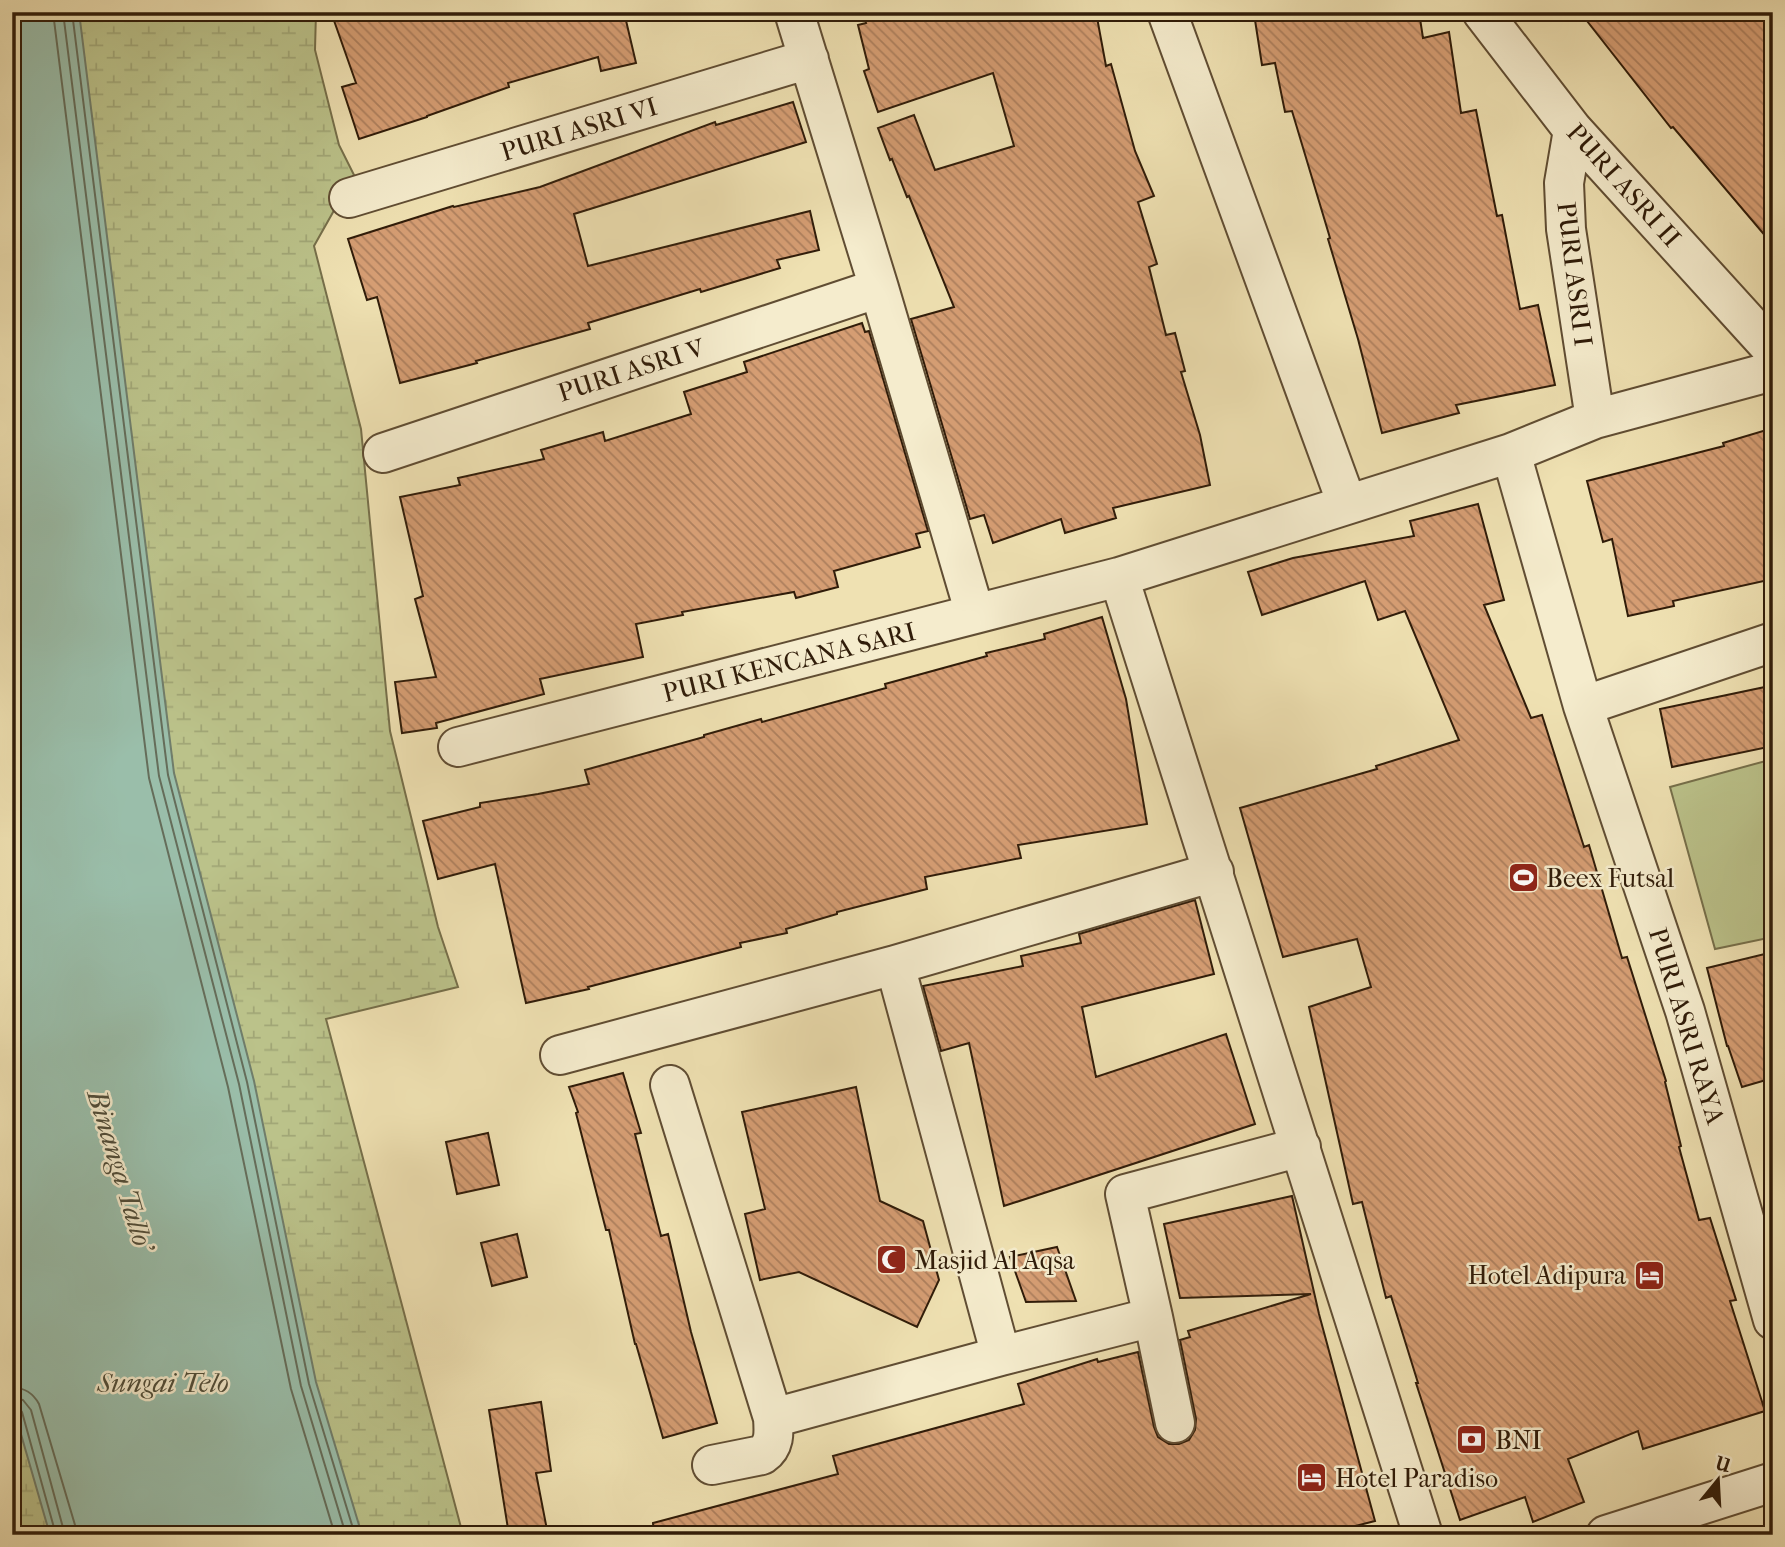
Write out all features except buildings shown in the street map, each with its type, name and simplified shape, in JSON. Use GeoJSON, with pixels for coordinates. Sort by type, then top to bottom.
{"type":"FeatureCollection","features":[{"type":"Feature","properties":{"kind":"street"},"geometry":{"type":"LineString","coordinates":[[794,12],[975,614]]}},
{"type":"Feature","properties":{"kind":"street"},"geometry":{"type":"LineString","coordinates":[[1167,12],[1347,504]]}},
{"type":"Feature","properties":{"kind":"street","name":"PURI ASRI II"},"geometry":{"type":"LineString","coordinates":[[1482,12],[1573,130],[1773,350]]}},
{"type":"Feature","properties":{"kind":"street","name":"PURI ASRI VI"},"geometry":{"type":"LineString","coordinates":[[349,198],[809,59]]}},
{"type":"Feature","properties":{"kind":"street","name":"PURI ASRI I"},"geometry":{"type":"LineString","coordinates":[[1573,130],[1564,183],[1566,229],[1595,419]]}},
{"type":"Feature","properties":{"kind":"street","name":"PURI ASRI V"},"geometry":{"type":"LineString","coordinates":[[383,453],[879,288]]}},
{"type":"Feature","properties":{"kind":"street","name":"PURI KENCANA SARI"},"geometry":{"type":"LineString","coordinates":[[458,747],[1119,577],[1511,453],[1595,419],[1773,371]]}},
{"type":"Feature","properties":{"kind":"street","name":"PURI ASRI RAYA"},"geometry":{"type":"LineString","coordinates":[[1511,453],[1583,706],[1685,1011],[1773,1320]]}},
{"type":"Feature","properties":{"kind":"street"},"geometry":{"type":"LineString","coordinates":[[1119,577],[1423,1535]]}},
{"type":"Feature","properties":{"kind":"street"},"geometry":{"type":"LineString","coordinates":[[1583,706],[1773,642]]}},
{"type":"Feature","properties":{"kind":"street"},"geometry":{"type":"LineString","coordinates":[[559,1055],[895,965],[1214,872]]}},
{"type":"Feature","properties":{"kind":"street"},"geometry":{"type":"LineString","coordinates":[[895,965],[1001,1356]]}},
{"type":"Feature","properties":{"kind":"street"},"geometry":{"type":"LineString","coordinates":[[670,1085],[773,1418],[773,1439],[762,1455],[712,1465]]}},
{"type":"Feature","properties":{"kind":"street"},"geometry":{"type":"LineString","coordinates":[[1175,1423],[1125,1194],[1301,1146]]}},
{"type":"Feature","properties":{"kind":"street"},"geometry":{"type":"LineString","coordinates":[[773,1418],[1153,1317]]}},
{"type":"Feature","properties":{"kind":"street"},"geometry":{"type":"LineString","coordinates":[[1606,1535],[1773,1482]]}},
{"type":"Feature","properties":{"kind":"street"},"geometry":{"type":"LineString","coordinates":[[1706,1535],[1718,1499]]}},
{"type":"Feature","properties":{"kind":"green space"},"geometry":{"type":"Polygon","coordinates":[[[72,12],[316,12],[315,50],[339,145],[354,175],[314,246],[361,429],[390,731],[438,927],[458,987],[326,1019],[463,1535],[315,1535],[184,1020],[72,12]]]}},
{"type":"Feature","properties":{"kind":"green space"},"geometry":{"type":"Polygon","coordinates":[[[1773,759],[1773,937],[1715,949],[1670,787],[1773,759]]]}},
{"type":"Feature","properties":{"kind":"green space"},"geometry":{"type":"Polygon","coordinates":[[[12,1358],[96,1535],[12,1535],[12,1358]]]}},
{"type":"Feature","properties":{"kind":"water","name":"Sungai Telo"},"geometry":{"type":"Polygon","coordinates":[[[12,12],[79,12],[174,773],[254,1081],[316,1382],[362,1535],[50,1535],[12,1403],[12,12]]]}},
{"type":"Feature","properties":{"kind":"place","name":"Beex Futsal"},"geometry":{"type":"Point","coordinates":[1523,878]}},
{"type":"Feature","properties":{"kind":"place","name":"Masjid Al Aqsa"},"geometry":{"type":"Point","coordinates":[891,1260]}},
{"type":"Feature","properties":{"kind":"place","name":"Hotel Adipura"},"geometry":{"type":"Point","coordinates":[1649,1275]}},
{"type":"Feature","properties":{"kind":"place","name":"BNI"},"geometry":{"type":"Point","coordinates":[1472,1440]}},
{"type":"Feature","properties":{"kind":"place","name":"Hotel Paradiso"},"geometry":{"type":"Point","coordinates":[1312,1478]}},
{"type":"Feature","properties":{"kind":"water label","name":"Binanga Tallo'"},"geometry":{"type":"Point","coordinates":[121,1170]}}]}
